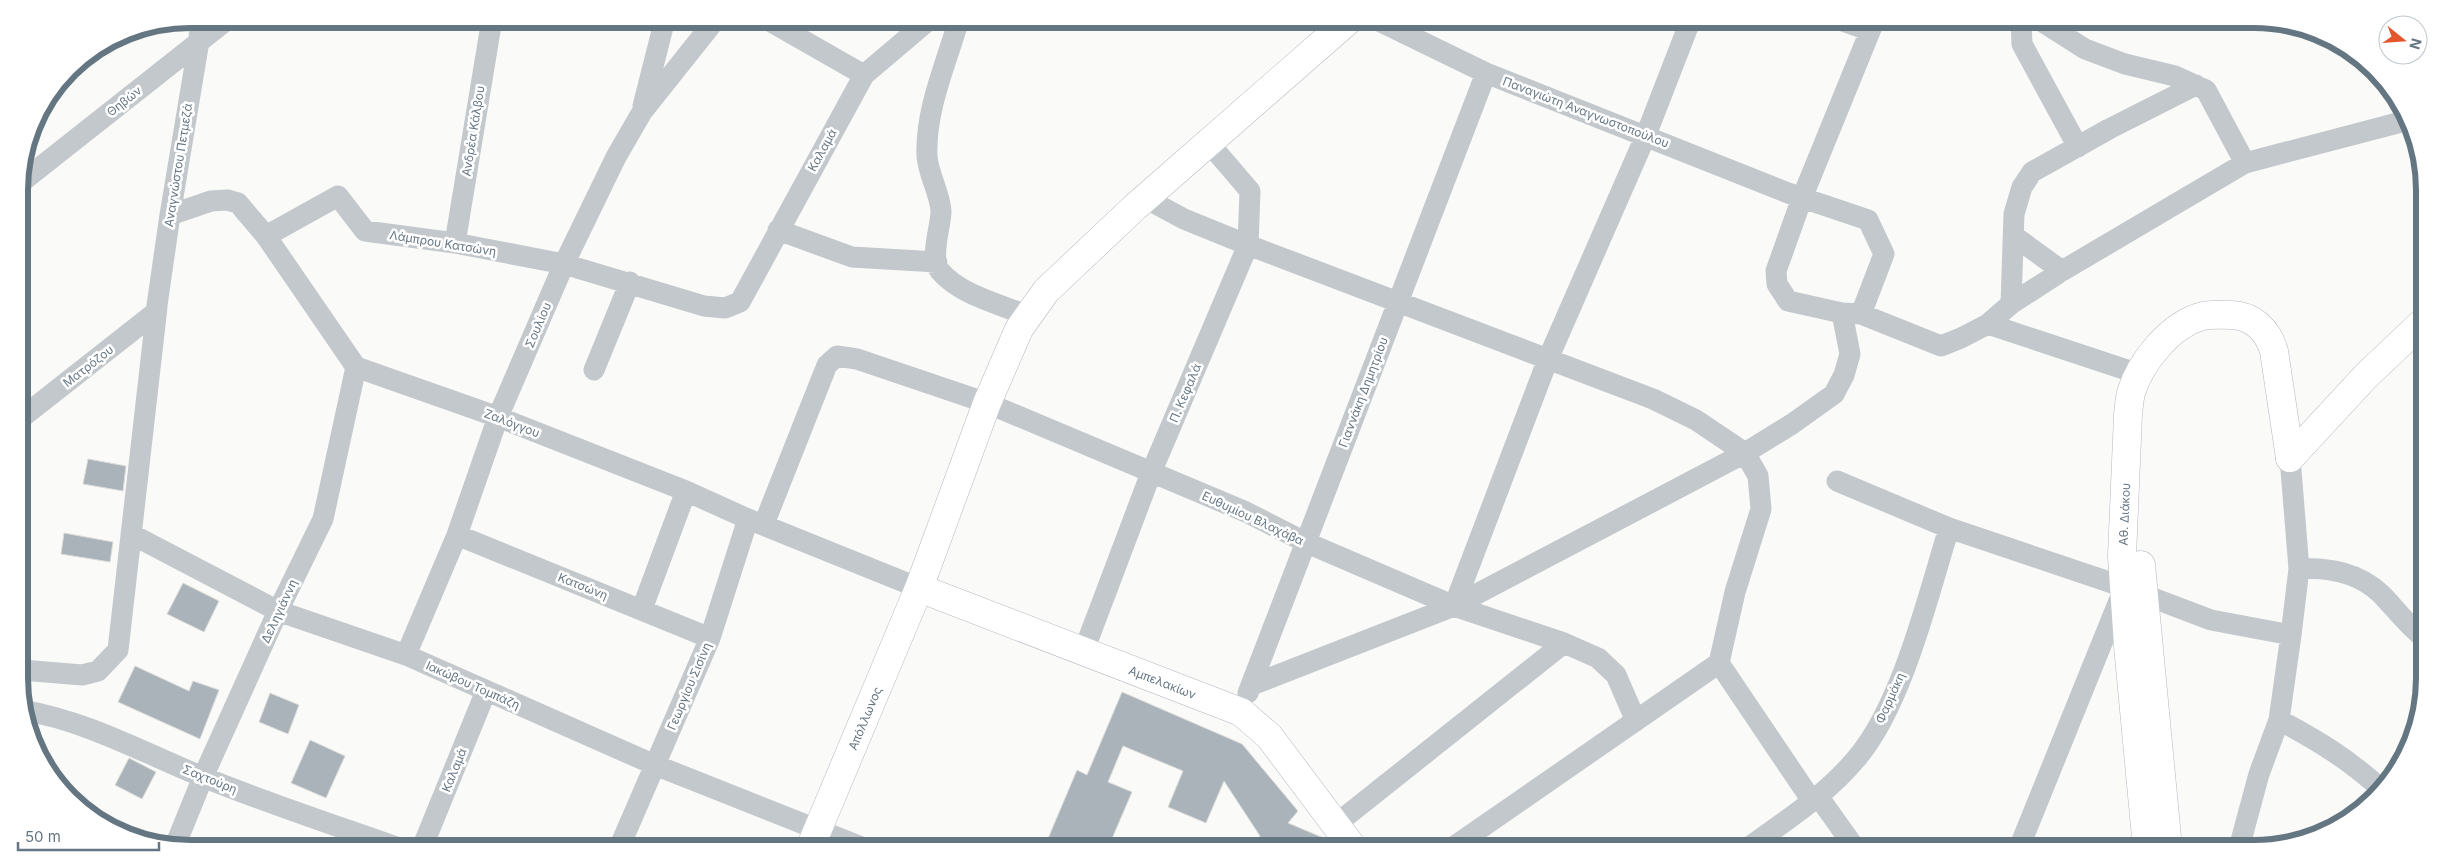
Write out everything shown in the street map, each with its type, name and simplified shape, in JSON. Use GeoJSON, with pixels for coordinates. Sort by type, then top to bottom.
{"type":"FeatureCollection","features":[{"type":"Feature","properties":{"kind":"street","name":"Αναγνώστου Πετμεζά"},"geometry":{"type":"LineString","coordinates":[[28,670],[82,675],[98,671],[118,650],[157,310],[200,28]]}},
{"type":"Feature","properties":{"kind":"street","name":"Θηβών"},"geometry":{"type":"LineString","coordinates":[[28,177],[216,28]]}},
{"type":"Feature","properties":{"kind":"street","name":"Ανδρέα Κάλβου"},"geometry":{"type":"LineString","coordinates":[[455,243],[491,28]]}},
{"type":"Feature","properties":{"kind":"street"},"geometry":{"type":"LineString","coordinates":[[642,112],[653,60],[662,28]]}},
{"type":"Feature","properties":{"kind":"street","name":"Σουλίου"},"geometry":{"type":"LineString","coordinates":[[406,655],[456,535],[498,417],[564,264],[616,157],[642,112],[709,28]]}},
{"type":"Feature","properties":{"kind":"street"},"geometry":{"type":"LineString","coordinates":[[782,28],[864,75]]}},
{"type":"Feature","properties":{"kind":"street","name":"Καλαμά"},"geometry":{"type":"LineString","coordinates":[[740,302],[864,75],[919,28]]}},
{"type":"Feature","properties":{"kind":"street"},"geometry":{"type":"LineString","coordinates":[[957,28],[934,101],[927,157],[941,211],[935,250],[938,269],[950,280],[974,294],[1028,316]]}},
{"type":"Feature","properties":{"kind":"street","name":"Απόλλωνος"},"geometry":{"type":"LineString","coordinates":[[814,840],[919,588],[987,403],[1018,330],[1046,291],[1145,198],[1340,28]]}},
{"type":"Feature","properties":{"kind":"street","name":"Παναγιώτη Αναγνωστοπούλου"},"geometry":{"type":"LineString","coordinates":[[1393,28],[1486,73],[1802,198]]}},
{"type":"Feature","properties":{"kind":"street"},"geometry":{"type":"LineString","coordinates":[[1454,606],[1548,359],[1646,136],[1688,28]]}},
{"type":"Feature","properties":{"kind":"street"},"geometry":{"type":"LineString","coordinates":[[1871,28],[1802,198],[1776,271],[1777,284],[1788,301],[1852,313],[1941,346],[1988,324],[2011,304],[2062,271],[2245,163],[2400,122]]}},
{"type":"Feature","properties":{"kind":"street"},"geometry":{"type":"LineString","coordinates":[[2029,28],[2022,44],[2078,147]]}},
{"type":"Feature","properties":{"kind":"street"},"geometry":{"type":"LineString","coordinates":[[2049,28],[2085,49],[2125,64],[2175,76],[2206,90],[2245,163]]}},
{"type":"Feature","properties":{"kind":"street","name":"Γιαννάκη Δημητρίου"},"geometry":{"type":"LineString","coordinates":[[1241,712],[1486,73]]}},
{"type":"Feature","properties":{"kind":"street"},"geometry":{"type":"LineString","coordinates":[[2011,304],[2014,214],[2022,187],[2032,172],[2196,85]]}},
{"type":"Feature","properties":{"kind":"street","name":"Π. Κεφαλά"},"geometry":{"type":"LineString","coordinates":[[1083,652],[1151,473],[1248,246],[1250,191],[1208,142]]}},
{"type":"Feature","properties":{"kind":"street","name":"Λάμπρου Κατσώνη"},"geometry":{"type":"LineString","coordinates":[[266,236],[338,196],[365,232],[455,243],[564,264],[630,282],[704,306],[725,308],[740,302]]}},
{"type":"Feature","properties":{"kind":"street"},"geometry":{"type":"LineString","coordinates":[[1145,198],[1184,219],[1248,246],[1398,301],[1653,399],[1696,420],[1745,453],[1758,476],[1760,509],[1735,592],[1719,663],[1464,839]]}},
{"type":"Feature","properties":{"kind":"street"},"geometry":{"type":"LineString","coordinates":[[1252,685],[1454,606],[1745,453],[1792,424],[1834,394],[1844,375],[1850,354],[1852,313],[1884,254],[1868,220],[1802,198]]}},
{"type":"Feature","properties":{"kind":"street"},"geometry":{"type":"LineString","coordinates":[[170,215],[211,201],[228,200],[238,203],[266,236],[356,367]]}},
{"type":"Feature","properties":{"kind":"street"},"geometry":{"type":"LineString","coordinates":[[778,230],[811,244],[852,257],[937,262]]}},
{"type":"Feature","properties":{"kind":"street"},"geometry":{"type":"LineString","coordinates":[[2014,236],[2062,271]]}},
{"type":"Feature","properties":{"kind":"street"},"geometry":{"type":"LineString","coordinates":[[594,370],[630,282]]}},
{"type":"Feature","properties":{"kind":"street","name":"Ματρόζου"},"geometry":{"type":"LineString","coordinates":[[28,414],[157,310]]}},
{"type":"Feature","properties":{"kind":"street","name":"Αθ. Διάκου"},"geometry":{"type":"LineString","coordinates":[[2167,839],[2134,591],[2122,556],[2128,416],[2131,393],[2139,374],[2161,344],[2192,320],[2217,314],[2234,315],[2250,319],[2267,334],[2274,351],[2290,458]]}},
{"type":"Feature","properties":{"kind":"street"},"geometry":{"type":"LineString","coordinates":[[1988,324],[2139,374]]}},
{"type":"Feature","properties":{"kind":"street"},"geometry":{"type":"LineString","coordinates":[[2241,839],[2256,783],[2279,720],[2291,635],[2299,569],[2290,458],[2366,376],[2416,329]]}},
{"type":"Feature","properties":{"kind":"street","name":"Ευθυμίου Βλαχάβα"},"geometry":{"type":"LineString","coordinates":[[837,356],[857,359],[987,403],[1246,512],[1306,542],[1454,606],[1564,643],[1598,658],[1616,675],[1636,721]]}},
{"type":"Feature","properties":{"kind":"street","name":"Γεωργίου Σισίνη"},"geometry":{"type":"LineString","coordinates":[[623,840],[710,638],[756,521],[827,365],[837,356]]}},
{"type":"Feature","properties":{"kind":"street","name":"Ζαλόγγου"},"geometry":{"type":"LineString","coordinates":[[356,367],[498,417],[686,491],[919,588]]}},
{"type":"Feature","properties":{"kind":"street","name":"Δεληγιάννη"},"geometry":{"type":"LineString","coordinates":[[178,839],[203,777],[278,611],[324,519],[356,367]]}},
{"type":"Feature","properties":{"kind":"street"},"geometry":{"type":"LineString","coordinates":[[1837,481],[1949,528],[2134,591],[2211,620],[2291,635]]}},
{"type":"Feature","properties":{"kind":"street"},"geometry":{"type":"LineString","coordinates":[[642,609],[686,491]]}},
{"type":"Feature","properties":{"kind":"street","name":"Φαρμάκη"},"geometry":{"type":"LineString","coordinates":[[1760,839],[1815,798],[1856,759],[1880,725],[1908,657],[1949,528]]}},
{"type":"Feature","properties":{"kind":"street","name":"Ιακώβου Τομπάζη"},"geometry":{"type":"LineString","coordinates":[[131,534],[278,611],[406,655],[655,765],[813,840]]}},
{"type":"Feature","properties":{"kind":"street","name":"Κατσώνη"},"geometry":{"type":"LineString","coordinates":[[456,535],[710,638]]}},
{"type":"Feature","properties":{"kind":"street"},"geometry":{"type":"LineString","coordinates":[[2299,569],[2320,567],[2336,570],[2356,578],[2379,593],[2416,630]]}},
{"type":"Feature","properties":{"kind":"street","name":"Αμπελακίων"},"geometry":{"type":"LineString","coordinates":[[919,588],[1241,712],[1268,736],[1346,839]]}},
{"type":"Feature","properties":{"kind":"street"},"geometry":{"type":"LineString","coordinates":[[2024,839],[2134,591]]}},
{"type":"Feature","properties":{"kind":"street","name":"Αθ. Διάκου"},"geometry":{"type":"LineString","coordinates":[[2134,591],[2147,839]]}},
{"type":"Feature","properties":{"kind":"street"},"geometry":{"type":"LineString","coordinates":[[1335,825],[1564,643]]}},
{"type":"Feature","properties":{"kind":"street"},"geometry":{"type":"LineString","coordinates":[[1719,663],[1815,798],[1848,839]]}},
{"type":"Feature","properties":{"kind":"street","name":"Καλαμά"},"geometry":{"type":"LineString","coordinates":[[425,840],[486,691]]}},
{"type":"Feature","properties":{"kind":"street","name":"Σαχτούρη"},"geometry":{"type":"LineString","coordinates":[[32,712],[52,715],[112,736],[203,777],[377,840]]}},
{"type":"Feature","properties":{"kind":"street"},"geometry":{"type":"LineString","coordinates":[[2279,720],[2326,744],[2357,767],[2375,784]]}},
{"type":"Feature","properties":{"kind":"building"},"geometry":{"type":"Polygon","coordinates":[[[88,459],[126,466],[123,491],[83,484],[88,459]]]}},
{"type":"Feature","properties":{"kind":"building"},"geometry":{"type":"Polygon","coordinates":[[[64,533],[113,542],[110,562],[61,554],[64,533]]]}},
{"type":"Feature","properties":{"kind":"building"},"geometry":{"type":"Polygon","coordinates":[[[183,583],[219,601],[204,632],[167,614],[183,583]]]}},
{"type":"Feature","properties":{"kind":"building"},"geometry":{"type":"Polygon","coordinates":[[[135,666],[189,691],[193,681],[219,690],[200,739],[118,702],[135,666]]]}},
{"type":"Feature","properties":{"kind":"building"},"geometry":{"type":"Polygon","coordinates":[[[1122,692],[1242,744],[1298,811],[1288,823],[1326,839],[1259,839],[1260,836],[1224,781],[1206,823],[1168,807],[1183,771],[1123,746],[1108,782],[1132,792],[1112,840],[1048,840],[1077,770],[1087,775],[1122,692]]]}},
{"type":"Feature","properties":{"kind":"building"},"geometry":{"type":"Polygon","coordinates":[[[270,693],[299,705],[288,734],[259,722],[270,693]]]}},
{"type":"Feature","properties":{"kind":"building"},"geometry":{"type":"Polygon","coordinates":[[[310,740],[345,756],[326,798],[291,783],[310,740]]]}},
{"type":"Feature","properties":{"kind":"building"},"geometry":{"type":"Polygon","coordinates":[[[129,758],[156,772],[142,799],[115,785],[129,758]]]}}]}
